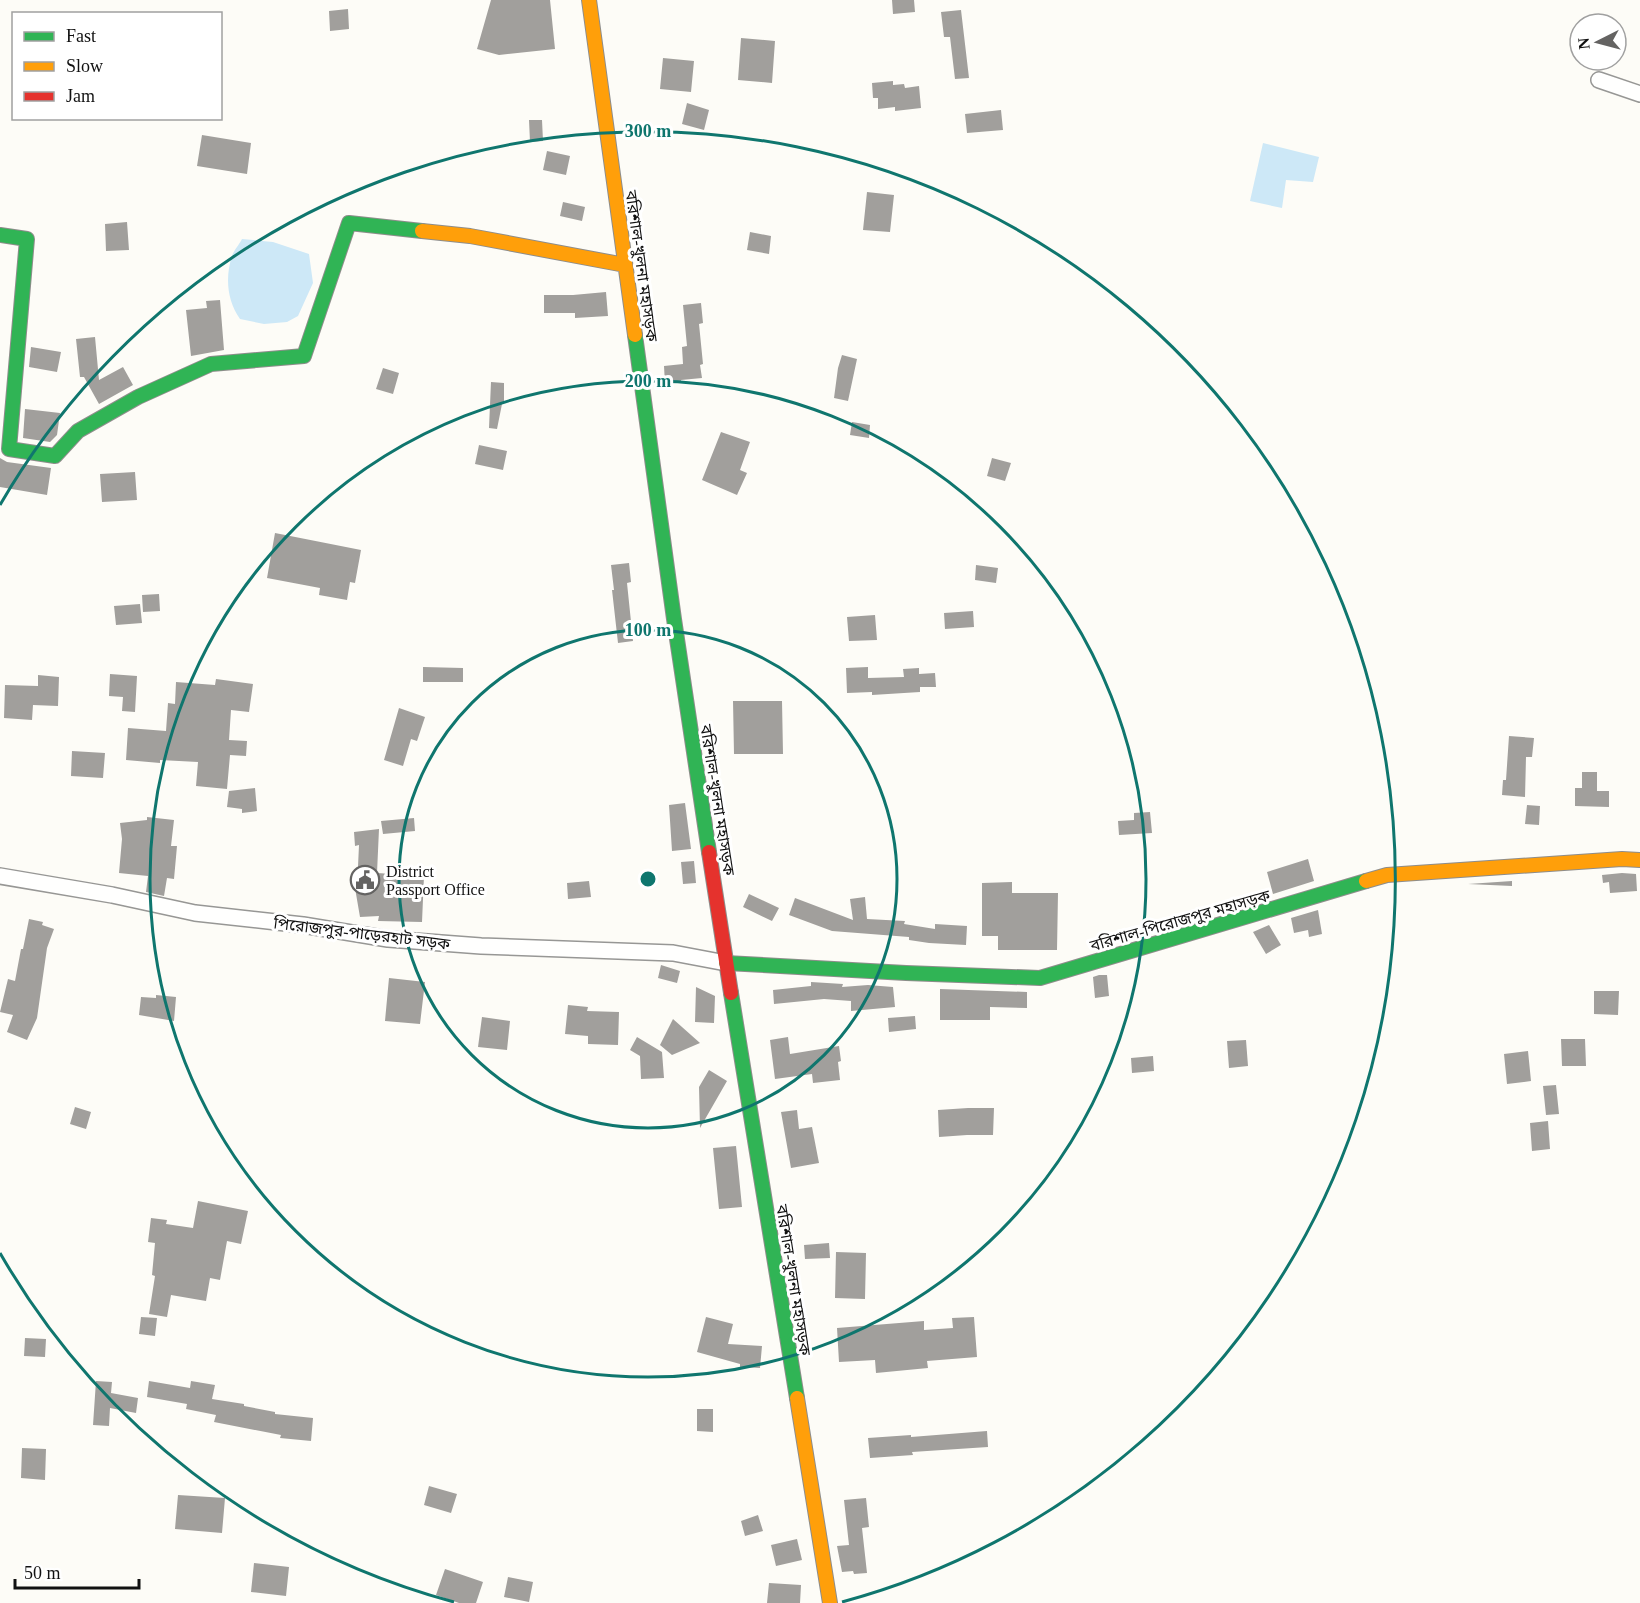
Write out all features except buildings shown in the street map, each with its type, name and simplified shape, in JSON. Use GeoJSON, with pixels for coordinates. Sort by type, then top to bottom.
{"type":"FeatureCollection","features":[{"type":"Feature","properties":{"kind":"main road","name":"বরিশাল-খুলনা মহাসড়ক"},"geometry":{"type":"LineString","coordinates":[[589,0],[674,619],[726,963],[830,1603]]}},
{"type":"Feature","properties":{"kind":"main road"},"geometry":{"type":"LineString","coordinates":[[0,235],[27,239],[9,449],[56,456],[78,431],[138,398],[212,364],[304,356],[349,223],[470,236],[625,265]]}},
{"type":"Feature","properties":{"kind":"main road","name":"বরিশাল-পিরোজপুর মহাসড়ক"},"geometry":{"type":"LineString","coordinates":[[726,963],[1040,978],[1387,875],[1622,859],[1640,860]]}},
{"type":"Feature","properties":{"kind":"street"},"geometry":{"type":"LineString","coordinates":[[1599,80],[1640,94]]}},
{"type":"Feature","properties":{"kind":"street","name":"পিরোজপুর-পাড়েরহাট সড়ক"},"geometry":{"type":"LineString","coordinates":[[0,876],[112,895],[195,913],[303,925],[388,939],[481,946],[673,953],[726,963]]}},
{"type":"Feature","properties":{"kind":"water"},"geometry":{"type":"Polygon","coordinates":[[[1263,143],[1319,157],[1313,182],[1286,180],[1282,208],[1250,201],[1263,143]]]}},
{"type":"Feature","properties":{"kind":"water"},"geometry":{"type":"Polygon","coordinates":[[[242,239],[273,242],[309,254],[313,283],[298,316],[287,322],[264,324],[240,319],[232,305],[228,289],[228,272],[232,256],[242,239]]]}},
{"type":"Feature","properties":{"kind":"traffic: fast"},"geometry":{"type":"LineString","coordinates":[[0,235],[27,239],[9,449],[55,456],[78,431],[138,397],[211,364],[304,356],[349,223],[422,231]]}},
{"type":"Feature","properties":{"kind":"traffic: fast"},"geometry":{"type":"LineString","coordinates":[[635,335],[709,852]]}},
{"type":"Feature","properties":{"kind":"traffic: fast"},"geometry":{"type":"LineString","coordinates":[[726,963],[1040,978],[1366,881]]}},
{"type":"Feature","properties":{"kind":"traffic: fast"},"geometry":{"type":"LineString","coordinates":[[731,993],[797,1398]]}},
{"type":"Feature","properties":{"kind":"traffic: slow"},"geometry":{"type":"LineString","coordinates":[[589,0],[635,335]]}},
{"type":"Feature","properties":{"kind":"traffic: slow"},"geometry":{"type":"LineString","coordinates":[[422,231],[470,236],[625,265]]}},
{"type":"Feature","properties":{"kind":"traffic: slow"},"geometry":{"type":"LineString","coordinates":[[1366,881],[1387,875],[1622,859],[1640,860]]}},
{"type":"Feature","properties":{"kind":"traffic: slow"},"geometry":{"type":"LineString","coordinates":[[797,1398],[830,1603]]}},
{"type":"Feature","properties":{"kind":"traffic: jam"},"geometry":{"type":"LineString","coordinates":[[709,852],[731,993]]}},
{"type":"Feature","properties":{"kind":"place","name":"District Passport Office"},"geometry":{"type":"Point","coordinates":[365,880]}}]}
